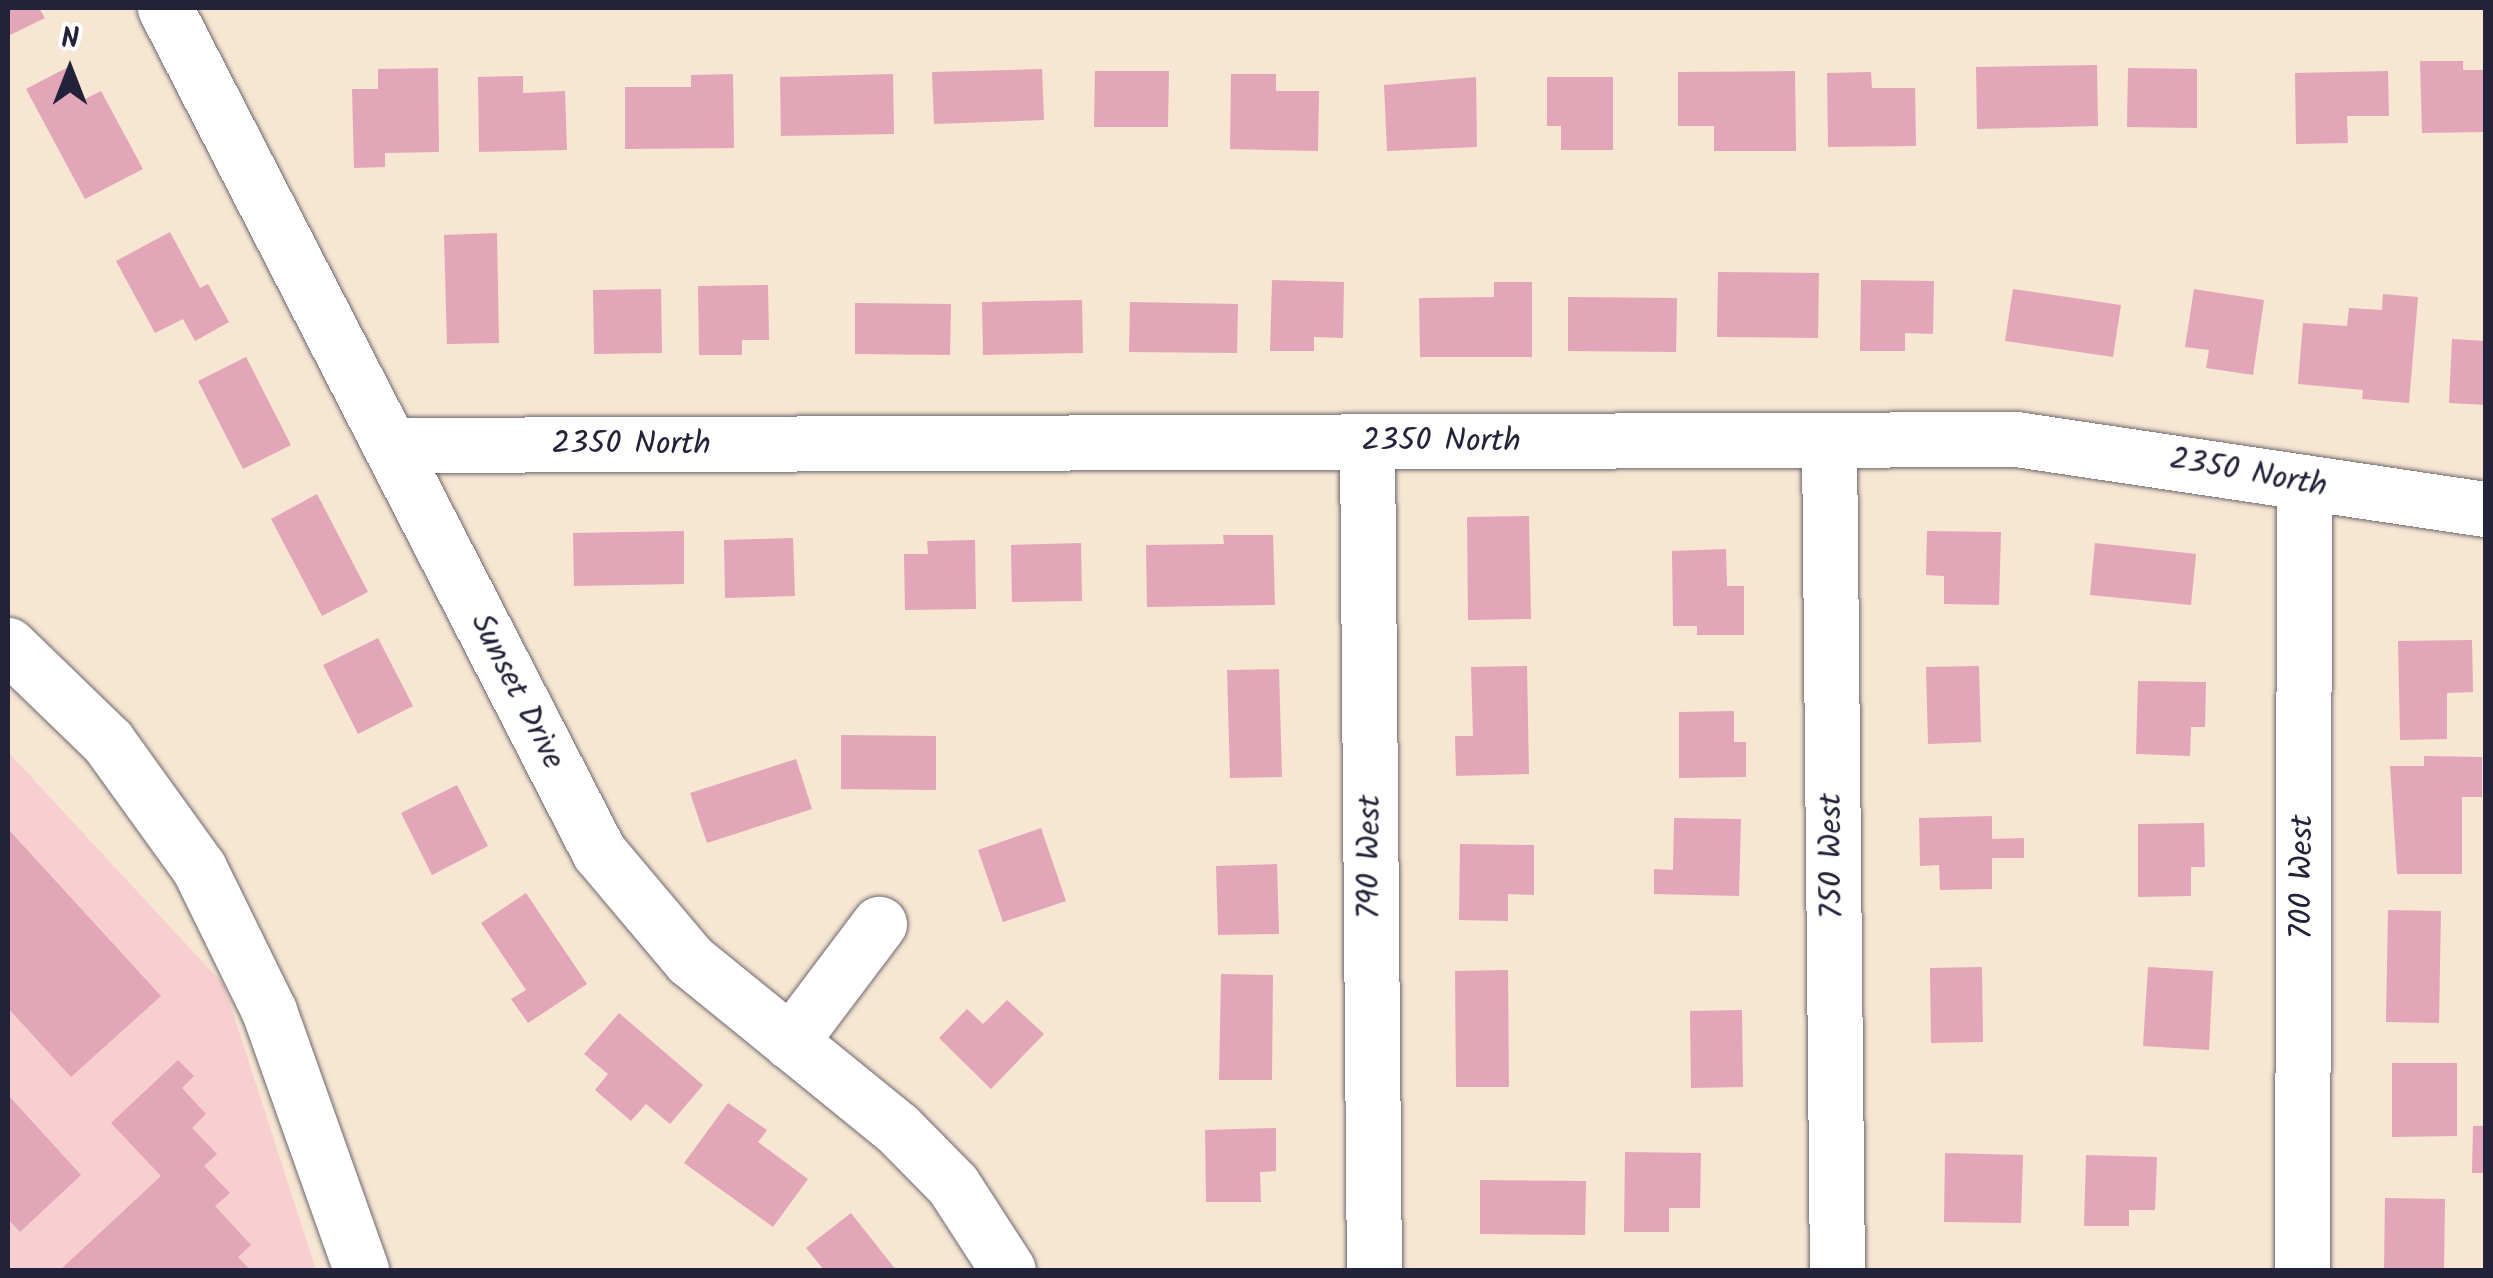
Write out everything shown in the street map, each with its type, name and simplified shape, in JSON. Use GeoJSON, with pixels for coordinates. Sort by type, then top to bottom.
{"type":"FeatureCollection","features":[{"type":"Feature","properties":{"kind":"street","name":"Sunset Drive"},"geometry":{"type":"LineString","coordinates":[[164,8],[599,852],[690,960],[897,1128],[953,1185],[1008,1270]]}},
{"type":"Feature","properties":{"kind":"street","name":"750 West"},"geometry":{"type":"LineString","coordinates":[[1829,441],[1837,1270]]}},
{"type":"Feature","properties":{"kind":"street","name":"790 West"},"geometry":{"type":"LineString","coordinates":[[1367,443],[1374,1270]]}},
{"type":"Feature","properties":{"kind":"street","name":"2350 North"},"geometry":{"type":"LineString","coordinates":[[390,445],[2076,443],[2304,484],[2486,509]]}},
{"type":"Feature","properties":{"kind":"street","name":"700 West"},"geometry":{"type":"LineString","coordinates":[[2302,1270],[2304,484]]}},
{"type":"Feature","properties":{"kind":"street"},"geometry":{"type":"LineString","coordinates":[[8,644],[108,742],[199,868],[268,1010],[361,1270]]}},
{"type":"Feature","properties":{"kind":"street"},"geometry":{"type":"LineString","coordinates":[[790,1042],[879,924]]}},
{"type":"Feature","properties":{"kind":"shaded area"},"geometry":{"type":"Polygon","coordinates":[[[8,752],[224,985],[316,1270],[8,1270],[8,752]]]}},
{"type":"Feature","properties":{"kind":"building"},"geometry":{"type":"Polygon","coordinates":[[[8,8],[39,8],[45,18],[8,36],[8,8]]]}},
{"type":"Feature","properties":{"kind":"building"},"geometry":{"type":"Polygon","coordinates":[[[2420,61],[2463,61],[2463,70],[2486,70],[2486,132],[2422,133],[2420,61]]]}},
{"type":"Feature","properties":{"kind":"building"},"geometry":{"type":"Polygon","coordinates":[[[2097,65],[2098,126],[1977,129],[1976,67],[2097,65]]]}},
{"type":"Feature","properties":{"kind":"building"},"geometry":{"type":"Polygon","coordinates":[[[68,67],[85,99],[101,91],[143,169],[85,199],[26,89],[68,67]]]}},
{"type":"Feature","properties":{"kind":"building"},"geometry":{"type":"Polygon","coordinates":[[[438,68],[439,152],[385,153],[385,167],[354,168],[352,89],[378,89],[378,69],[438,68]]]}},
{"type":"Feature","properties":{"kind":"building"},"geometry":{"type":"Polygon","coordinates":[[[2128,68],[2197,69],[2197,128],[2127,127],[2128,68]]]}},
{"type":"Feature","properties":{"kind":"building"},"geometry":{"type":"Polygon","coordinates":[[[1042,69],[1044,120],[934,124],[932,72],[1042,69]]]}},
{"type":"Feature","properties":{"kind":"building"},"geometry":{"type":"Polygon","coordinates":[[[1095,71],[1169,71],[1168,127],[1094,127],[1095,71]]]}},
{"type":"Feature","properties":{"kind":"building"},"geometry":{"type":"Polygon","coordinates":[[[1795,71],[1796,151],[1714,151],[1714,126],[1678,126],[1678,72],[1795,71]]]}},
{"type":"Feature","properties":{"kind":"building"},"geometry":{"type":"Polygon","coordinates":[[[2388,71],[2389,116],[2347,116],[2348,143],[2296,144],[2295,73],[2388,71]]]}},
{"type":"Feature","properties":{"kind":"building"},"geometry":{"type":"Polygon","coordinates":[[[1871,72],[1872,88],[1915,88],[1916,146],[1828,147],[1827,73],[1871,72]]]}},
{"type":"Feature","properties":{"kind":"building"},"geometry":{"type":"Polygon","coordinates":[[[733,74],[734,148],[625,149],[625,87],[691,87],[691,75],[733,74]]]}},
{"type":"Feature","properties":{"kind":"building"},"geometry":{"type":"Polygon","coordinates":[[[893,74],[894,134],[781,136],[780,77],[893,74]]]}},
{"type":"Feature","properties":{"kind":"building"},"geometry":{"type":"Polygon","coordinates":[[[1231,74],[1276,74],[1276,91],[1319,91],[1318,151],[1230,149],[1231,74]]]}},
{"type":"Feature","properties":{"kind":"building"},"geometry":{"type":"Polygon","coordinates":[[[523,76],[523,93],[565,91],[567,150],[479,152],[478,77],[523,76]]]}},
{"type":"Feature","properties":{"kind":"building"},"geometry":{"type":"Polygon","coordinates":[[[1476,77],[1477,147],[1387,151],[1384,85],[1476,77]]]}},
{"type":"Feature","properties":{"kind":"building"},"geometry":{"type":"Polygon","coordinates":[[[1547,77],[1613,77],[1613,150],[1561,150],[1561,126],[1547,126],[1547,77]]]}},
{"type":"Feature","properties":{"kind":"building"},"geometry":{"type":"Polygon","coordinates":[[[170,232],[200,288],[208,284],[229,322],[195,341],[183,319],[155,333],[116,261],[170,232]]]}},
{"type":"Feature","properties":{"kind":"building"},"geometry":{"type":"Polygon","coordinates":[[[497,233],[499,343],[447,344],[444,235],[497,233]]]}},
{"type":"Feature","properties":{"kind":"building"},"geometry":{"type":"Polygon","coordinates":[[[1718,272],[1819,273],[1818,338],[1717,337],[1718,272]]]}},
{"type":"Feature","properties":{"kind":"building"},"geometry":{"type":"Polygon","coordinates":[[[1272,280],[1344,282],[1343,338],[1314,337],[1314,351],[1270,351],[1272,280]]]}},
{"type":"Feature","properties":{"kind":"building"},"geometry":{"type":"Polygon","coordinates":[[[1861,280],[1934,281],[1933,334],[1905,333],[1905,351],[1860,351],[1861,280]]]}},
{"type":"Feature","properties":{"kind":"building"},"geometry":{"type":"Polygon","coordinates":[[[1494,282],[1532,282],[1532,357],[1420,357],[1419,298],[1494,297],[1494,282]]]}},
{"type":"Feature","properties":{"kind":"building"},"geometry":{"type":"Polygon","coordinates":[[[768,285],[769,340],[742,340],[742,355],[699,355],[698,286],[768,285]]]}},
{"type":"Feature","properties":{"kind":"building"},"geometry":{"type":"Polygon","coordinates":[[[661,289],[662,353],[594,354],[593,290],[661,289]]]}},
{"type":"Feature","properties":{"kind":"building"},"geometry":{"type":"Polygon","coordinates":[[[2013,289],[2121,305],[2113,357],[2005,341],[2013,289]]]}},
{"type":"Feature","properties":{"kind":"building"},"geometry":{"type":"Polygon","coordinates":[[[2194,289],[2264,300],[2253,375],[2206,368],[2209,350],[2185,347],[2194,289]]]}},
{"type":"Feature","properties":{"kind":"building"},"geometry":{"type":"Polygon","coordinates":[[[2383,294],[2418,297],[2409,403],[2362,399],[2363,390],[2298,384],[2303,323],[2347,326],[2349,308],[2382,310],[2383,294]]]}},
{"type":"Feature","properties":{"kind":"building"},"geometry":{"type":"Polygon","coordinates":[[[1568,297],[1677,298],[1676,352],[1568,351],[1568,297]]]}},
{"type":"Feature","properties":{"kind":"building"},"geometry":{"type":"Polygon","coordinates":[[[1082,300],[1083,353],[983,355],[982,302],[1082,300]]]}},
{"type":"Feature","properties":{"kind":"building"},"geometry":{"type":"Polygon","coordinates":[[[1130,302],[1238,304],[1237,353],[1129,352],[1130,302]]]}},
{"type":"Feature","properties":{"kind":"building"},"geometry":{"type":"Polygon","coordinates":[[[855,303],[951,304],[950,355],[855,354],[855,303]]]}},
{"type":"Feature","properties":{"kind":"building"},"geometry":{"type":"Polygon","coordinates":[[[2452,339],[2486,341],[2486,405],[2449,403],[2452,339]]]}},
{"type":"Feature","properties":{"kind":"building"},"geometry":{"type":"Polygon","coordinates":[[[246,357],[291,445],[243,469],[198,381],[246,357]]]}},
{"type":"Feature","properties":{"kind":"building"},"geometry":{"type":"Polygon","coordinates":[[[317,494],[368,592],[322,616],[271,519],[317,494]]]}},
{"type":"Feature","properties":{"kind":"building"},"geometry":{"type":"Polygon","coordinates":[[[1529,516],[1531,619],[1468,620],[1467,517],[1529,516]]]}},
{"type":"Feature","properties":{"kind":"building"},"geometry":{"type":"Polygon","coordinates":[[[684,531],[684,584],[574,586],[573,533],[684,531]]]}},
{"type":"Feature","properties":{"kind":"building"},"geometry":{"type":"Polygon","coordinates":[[[1927,531],[2001,532],[1999,605],[1944,604],[1944,576],[1926,575],[1927,531]]]}},
{"type":"Feature","properties":{"kind":"building"},"geometry":{"type":"Polygon","coordinates":[[[1223,535],[1273,535],[1275,605],[1147,607],[1146,545],[1224,544],[1223,535]]]}},
{"type":"Feature","properties":{"kind":"building"},"geometry":{"type":"Polygon","coordinates":[[[793,538],[795,596],[725,598],[724,540],[793,538]]]}},
{"type":"Feature","properties":{"kind":"building"},"geometry":{"type":"Polygon","coordinates":[[[975,540],[976,609],[905,610],[904,554],[928,554],[927,541],[975,540]]]}},
{"type":"Feature","properties":{"kind":"building"},"geometry":{"type":"Polygon","coordinates":[[[1081,543],[1082,601],[1012,602],[1011,545],[1081,543]]]}},
{"type":"Feature","properties":{"kind":"building"},"geometry":{"type":"Polygon","coordinates":[[[2095,543],[2196,554],[2191,605],[2090,595],[2095,543]]]}},
{"type":"Feature","properties":{"kind":"building"},"geometry":{"type":"Polygon","coordinates":[[[1726,549],[1727,586],[1744,586],[1744,635],[1697,635],[1697,626],[1673,626],[1672,551],[1726,549]]]}},
{"type":"Feature","properties":{"kind":"building"},"geometry":{"type":"Polygon","coordinates":[[[378,638],[413,706],[358,734],[323,665],[378,638]]]}},
{"type":"Feature","properties":{"kind":"building"},"geometry":{"type":"Polygon","coordinates":[[[2472,640],[2473,692],[2447,693],[2447,739],[2400,740],[2398,641],[2472,640]]]}},
{"type":"Feature","properties":{"kind":"building"},"geometry":{"type":"Polygon","coordinates":[[[1527,666],[1529,774],[1456,776],[1455,736],[1473,736],[1471,667],[1527,666]]]}},
{"type":"Feature","properties":{"kind":"building"},"geometry":{"type":"Polygon","coordinates":[[[1979,666],[1981,742],[1928,744],[1926,667],[1979,666]]]}},
{"type":"Feature","properties":{"kind":"building"},"geometry":{"type":"Polygon","coordinates":[[[1279,669],[1282,777],[1230,778],[1227,670],[1279,669]]]}},
{"type":"Feature","properties":{"kind":"building"},"geometry":{"type":"Polygon","coordinates":[[[2138,681],[2206,682],[2205,727],[2191,727],[2190,756],[2136,754],[2138,681]]]}},
{"type":"Feature","properties":{"kind":"building"},"geometry":{"type":"Polygon","coordinates":[[[1734,711],[1734,742],[1746,742],[1746,777],[1679,778],[1679,712],[1734,711]]]}},
{"type":"Feature","properties":{"kind":"building"},"geometry":{"type":"Polygon","coordinates":[[[841,735],[936,736],[936,790],[841,789],[841,735]]]}},
{"type":"Feature","properties":{"kind":"building"},"geometry":{"type":"Polygon","coordinates":[[[2424,756],[2482,757],[2482,797],[2462,797],[2462,874],[2397,874],[2390,766],[2424,766],[2424,756]]]}},
{"type":"Feature","properties":{"kind":"building"},"geometry":{"type":"Polygon","coordinates":[[[796,759],[812,809],[707,843],[690,793],[796,759]]]}},
{"type":"Feature","properties":{"kind":"building"},"geometry":{"type":"Polygon","coordinates":[[[457,785],[488,846],[432,875],[401,813],[457,785]]]}},
{"type":"Feature","properties":{"kind":"building"},"geometry":{"type":"Polygon","coordinates":[[[1992,816],[1992,839],[2024,838],[2024,858],[1992,858],[1992,889],[1940,890],[1939,865],[1920,866],[1919,818],[1992,816]]]}},
{"type":"Feature","properties":{"kind":"building"},"geometry":{"type":"Polygon","coordinates":[[[1674,818],[1741,819],[1739,896],[1654,894],[1654,869],[1673,870],[1674,818]]]}},
{"type":"Feature","properties":{"kind":"building"},"geometry":{"type":"Polygon","coordinates":[[[2204,823],[2205,867],[2191,867],[2191,896],[2138,897],[2138,824],[2204,823]]]}},
{"type":"Feature","properties":{"kind":"building"},"geometry":{"type":"Polygon","coordinates":[[[1041,828],[1066,901],[1003,922],[978,850],[1041,828]]]}},
{"type":"Feature","properties":{"kind":"building"},"geometry":{"type":"Polygon","coordinates":[[[8,829],[161,996],[71,1077],[8,1008],[8,829]]]}},
{"type":"Feature","properties":{"kind":"building"},"geometry":{"type":"Polygon","coordinates":[[[1460,844],[1534,845],[1534,895],[1508,894],[1508,921],[1459,920],[1460,844]]]}},
{"type":"Feature","properties":{"kind":"building"},"geometry":{"type":"Polygon","coordinates":[[[1277,864],[1279,934],[1218,935],[1216,866],[1277,864]]]}},
{"type":"Feature","properties":{"kind":"building"},"geometry":{"type":"Polygon","coordinates":[[[526,893],[587,984],[528,1023],[511,999],[526,990],[481,923],[526,893]]]}},
{"type":"Feature","properties":{"kind":"building"},"geometry":{"type":"Polygon","coordinates":[[[2388,910],[2441,911],[2439,1023],[2386,1022],[2388,910]]]}},
{"type":"Feature","properties":{"kind":"building"},"geometry":{"type":"Polygon","coordinates":[[[1982,967],[1983,1042],[1931,1043],[1930,968],[1982,967]]]}},
{"type":"Feature","properties":{"kind":"building"},"geometry":{"type":"Polygon","coordinates":[[[2148,967],[2213,971],[2209,1050],[2143,1046],[2148,967]]]}},
{"type":"Feature","properties":{"kind":"building"},"geometry":{"type":"Polygon","coordinates":[[[1508,970],[1509,1087],[1456,1087],[1455,971],[1508,970]]]}},
{"type":"Feature","properties":{"kind":"building"},"geometry":{"type":"Polygon","coordinates":[[[1221,974],[1273,975],[1272,1080],[1219,1080],[1221,974]]]}},
{"type":"Feature","properties":{"kind":"building"},"geometry":{"type":"Polygon","coordinates":[[[1007,1000],[1044,1034],[991,1089],[939,1038],[967,1009],[983,1024],[1007,1000]]]}},
{"type":"Feature","properties":{"kind":"building"},"geometry":{"type":"Polygon","coordinates":[[[1742,1010],[1743,1087],[1691,1088],[1690,1011],[1742,1010]]]}},
{"type":"Feature","properties":{"kind":"building"},"geometry":{"type":"Polygon","coordinates":[[[619,1013],[703,1085],[670,1124],[646,1104],[631,1121],[595,1090],[608,1074],[584,1054],[619,1013]]]}},
{"type":"Feature","properties":{"kind":"building"},"geometry":{"type":"Polygon","coordinates":[[[178,1060],[194,1076],[182,1088],[206,1114],[192,1128],[217,1154],[204,1166],[230,1193],[215,1206],[251,1245],[238,1257],[250,1270],[60,1270],[161,1176],[111,1123],[178,1060]]]}},
{"type":"Feature","properties":{"kind":"building"},"geometry":{"type":"Polygon","coordinates":[[[2392,1063],[2457,1063],[2457,1136],[2392,1137],[2392,1063]]]}},
{"type":"Feature","properties":{"kind":"building"},"geometry":{"type":"Polygon","coordinates":[[[8,1095],[81,1175],[20,1232],[8,1219],[8,1095]]]}},
{"type":"Feature","properties":{"kind":"building"},"geometry":{"type":"Polygon","coordinates":[[[728,1103],[767,1130],[758,1142],[808,1179],[773,1227],[684,1163],[728,1103]]]}},
{"type":"Feature","properties":{"kind":"building"},"geometry":{"type":"Polygon","coordinates":[[[2473,1126],[2486,1126],[2486,1173],[2472,1173],[2473,1126]]]}},
{"type":"Feature","properties":{"kind":"building"},"geometry":{"type":"Polygon","coordinates":[[[1276,1128],[1276,1171],[1260,1172],[1261,1202],[1206,1202],[1205,1130],[1276,1128]]]}},
{"type":"Feature","properties":{"kind":"building"},"geometry":{"type":"Polygon","coordinates":[[[1625,1152],[1701,1153],[1700,1208],[1669,1208],[1669,1232],[1624,1232],[1625,1152]]]}},
{"type":"Feature","properties":{"kind":"building"},"geometry":{"type":"Polygon","coordinates":[[[1945,1153],[2023,1155],[2021,1223],[1944,1222],[1945,1153]]]}},
{"type":"Feature","properties":{"kind":"building"},"geometry":{"type":"Polygon","coordinates":[[[2086,1155],[2157,1157],[2155,1210],[2129,1210],[2129,1226],[2084,1226],[2086,1155]]]}},
{"type":"Feature","properties":{"kind":"building"},"geometry":{"type":"Polygon","coordinates":[[[1480,1180],[1586,1181],[1585,1235],[1480,1234],[1480,1180]]]}},
{"type":"Feature","properties":{"kind":"building"},"geometry":{"type":"Polygon","coordinates":[[[2385,1198],[2445,1199],[2444,1270],[2384,1270],[2385,1198]]]}},
{"type":"Feature","properties":{"kind":"building"},"geometry":{"type":"Polygon","coordinates":[[[851,1213],[896,1270],[824,1270],[806,1248],[851,1213]]]}}]}
